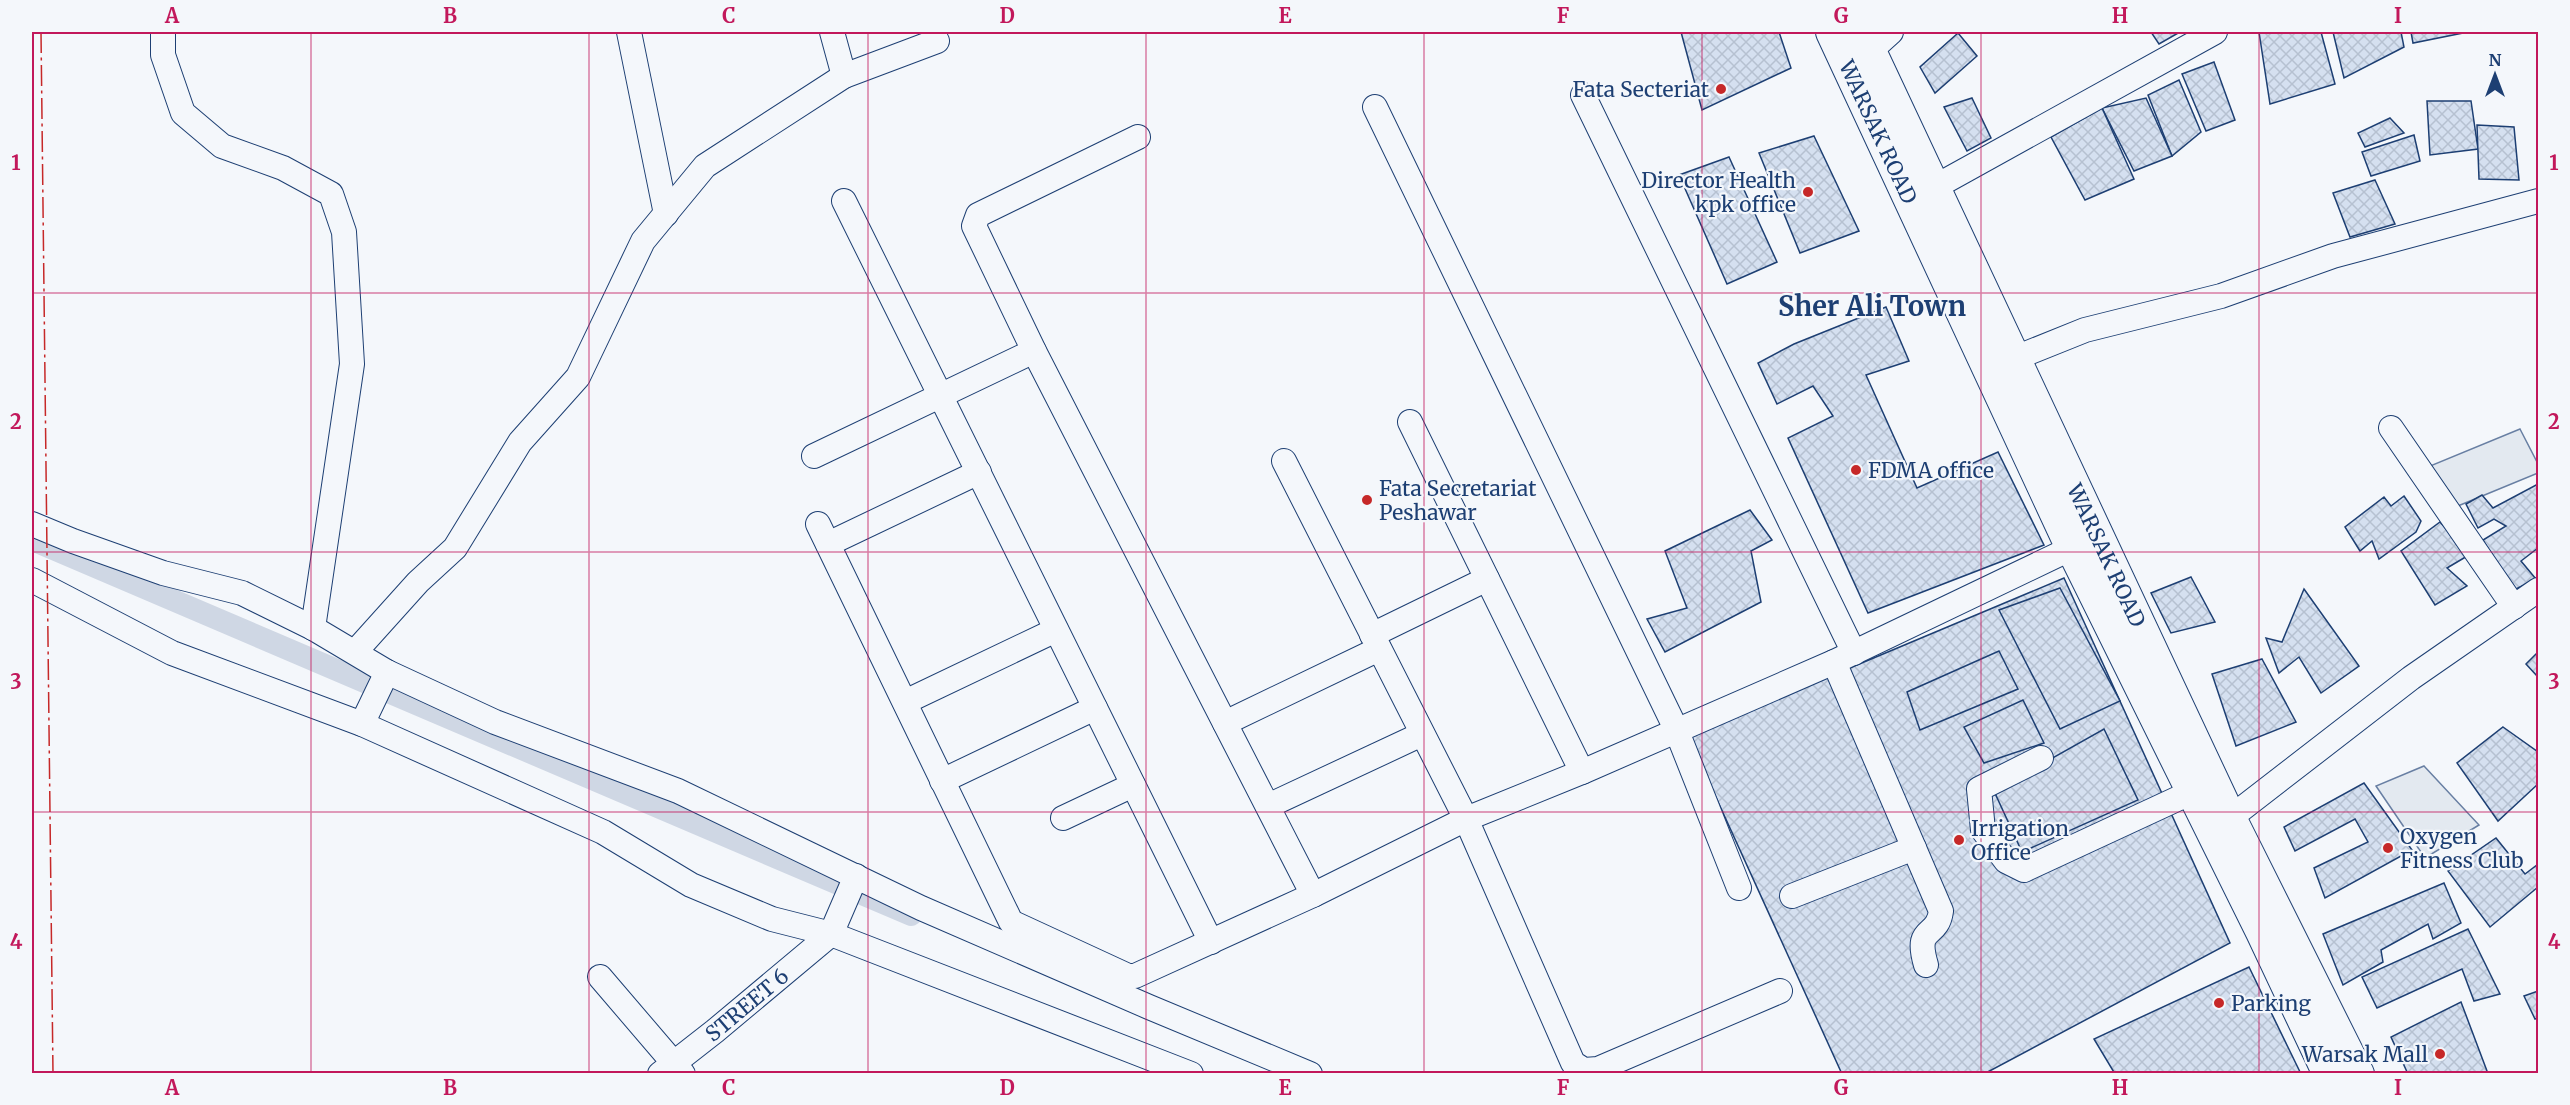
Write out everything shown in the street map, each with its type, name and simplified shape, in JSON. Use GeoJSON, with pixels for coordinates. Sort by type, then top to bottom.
{"type":"FeatureCollection","features":[{"type":"Feature","properties":{"kind":"main road","name":"WARSAK ROAD"},"geometry":{"type":"LineString","coordinates":[[1832,32],[2085,542],[2220,824],[2358,1074]]}},
{"type":"Feature","properties":{"kind":"main road","name":"WARSAK ROAD"},"geometry":{"type":"LineString","coordinates":[[1874,38],[1933,188],[2013,359],[2085,542],[2192,792],[2220,824],[2262,932],[2329,1074]]}},
{"type":"Feature","properties":{"kind":"street"},"geometry":{"type":"LineString","coordinates":[[163,32],[163,55],[183,113],[222,146],[283,168],[331,194],[345,232],[352,364],[313,628]]}},
{"type":"Feature","properties":{"kind":"street"},"geometry":{"type":"LineString","coordinates":[[629,32],[666,214]]}},
{"type":"Feature","properties":{"kind":"street"},"geometry":{"type":"LineString","coordinates":[[832,32],[844,76]]}},
{"type":"Feature","properties":{"kind":"street"},"geometry":{"type":"LineString","coordinates":[[1933,188],[2215,32]]}},
{"type":"Feature","properties":{"kind":"street"},"geometry":{"type":"LineString","coordinates":[[355,652],[418,582],[455,548],[520,442],[578,377],[643,242],[705,166],[844,76],[937,41]]}},
{"type":"Feature","properties":{"kind":"street"},"geometry":{"type":"LineString","coordinates":[[1583,95],[1844,658],[1914,848],[1941,911],[1939,920],[1924,937],[1921,947],[1926,965]]}},
{"type":"Feature","properties":{"kind":"street"},"geometry":{"type":"LineString","coordinates":[[1375,107],[1676,729],[1739,888]]}},
{"type":"Feature","properties":{"kind":"street"},"geometry":{"type":"LineString","coordinates":[[1138,138],[978,215],[974,226],[1034,351],[1313,895]]}},
{"type":"Feature","properties":{"kind":"street"},"geometry":{"type":"LineString","coordinates":[[844,201],[1211,942]]}},
{"type":"Feature","properties":{"kind":"street"},"geometry":{"type":"LineString","coordinates":[[2013,359],[2085,330],[2221,296],[2333,256],[2538,201]]}},
{"type":"Feature","properties":{"kind":"street"},"geometry":{"type":"LineString","coordinates":[[814,456],[1034,351]]}},
{"type":"Feature","properties":{"kind":"street"},"geometry":{"type":"LineString","coordinates":[[1410,422],[1582,772]]}},
{"type":"Feature","properties":{"kind":"street"},"geometry":{"type":"LineString","coordinates":[[2391,428],[2514,607]]}},
{"type":"Feature","properties":{"kind":"street"},"geometry":{"type":"LineString","coordinates":[[1284,461],[1466,819],[1573,1063],[1584,1070],[1598,1069],[1780,991]]}},
{"type":"Feature","properties":{"kind":"street"},"geometry":{"type":"LineString","coordinates":[[979,472],[823,534],[1011,922],[1128,976],[1135,976],[1313,895],[1466,819],[1582,772],[1676,729],[1844,658],[2085,542]]}},
{"type":"Feature","properties":{"kind":"street"},"geometry":{"type":"LineString","coordinates":[[32,524],[163,573],[242,593],[313,628],[387,672],[495,722],[678,791],[921,908],[1310,1074]]}},
{"type":"Feature","properties":{"kind":"street"},"geometry":{"type":"LineString","coordinates":[[1225,723],[1487,579]]}},
{"type":"Feature","properties":{"kind":"street"},"geometry":{"type":"LineString","coordinates":[[32,580],[172,653],[362,724],[603,832],[691,885],[772,919],[832,933],[1145,1065],[1191,1074]]}},
{"type":"Feature","properties":{"kind":"street"},"geometry":{"type":"LineString","coordinates":[[2220,824],[2411,678],[2538,590]]}},
{"type":"Feature","properties":{"kind":"street"},"geometry":{"type":"LineString","coordinates":[[905,702],[1056,630]]}},
{"type":"Feature","properties":{"kind":"street"},"geometry":{"type":"LineString","coordinates":[[362,724],[387,672]]}},
{"type":"Feature","properties":{"kind":"street"},"geometry":{"type":"LineString","coordinates":[[942,781],[1095,708]]}},
{"type":"Feature","properties":{"kind":"street"},"geometry":{"type":"LineString","coordinates":[[1268,806],[1422,734]]}},
{"type":"Feature","properties":{"kind":"street"},"geometry":{"type":"LineString","coordinates":[[2041,758],[1979,789],[1983,830],[2006,861],[2024,870],[2192,792]]}},
{"type":"Feature","properties":{"kind":"street"},"geometry":{"type":"LineString","coordinates":[[1063,818],[1133,785]]}},
{"type":"Feature","properties":{"kind":"street"},"geometry":{"type":"LineString","coordinates":[[1792,896],[1914,848]]}},
{"type":"Feature","properties":{"kind":"street"},"geometry":{"type":"LineString","coordinates":[[832,933],[855,877]]}},
{"type":"Feature","properties":{"kind":"street","name":"STREET 6"},"geometry":{"type":"LineString","coordinates":[[672,1071],[832,933]]}},
{"type":"Feature","properties":{"kind":"street"},"geometry":{"type":"LineString","coordinates":[[600,977],[672,1071]]}},
{"type":"Feature","properties":{"kind":"shaded area"},"geometry":{"type":"Polygon","coordinates":[[[2520,429],[2538,464],[2538,473],[2453,508],[2430,466],[2520,429]]]}},
{"type":"Feature","properties":{"kind":"shaded area"},"geometry":{"type":"Polygon","coordinates":[[[2424,766],[2479,825],[2425,858],[2376,786],[2424,766]]]}},
{"type":"Feature","properties":{"kind":"building","name":"Fata Secteriat"},"geometry":{"type":"Polygon","coordinates":[[[1681,32],[1779,32],[1791,68],[1702,110],[1681,32]]]}},
{"type":"Feature","properties":{"kind":"building"},"geometry":{"type":"Polygon","coordinates":[[[2151,32],[2180,32],[2159,44],[2151,32]]]}},
{"type":"Feature","properties":{"kind":"building"},"geometry":{"type":"Polygon","coordinates":[[[2259,32],[2321,32],[2335,84],[2270,104],[2259,32]]]}},
{"type":"Feature","properties":{"kind":"building"},"geometry":{"type":"Polygon","coordinates":[[[2333,32],[2401,32],[2404,47],[2344,78],[2333,32]]]}},
{"type":"Feature","properties":{"kind":"building"},"geometry":{"type":"Polygon","coordinates":[[[2411,32],[2462,32],[2463,33],[2413,43],[2411,32]]]}},
{"type":"Feature","properties":{"kind":"building"},"geometry":{"type":"Polygon","coordinates":[[[1958,33],[1977,56],[1935,93],[1920,67],[1958,33]]]}},
{"type":"Feature","properties":{"kind":"building"},"geometry":{"type":"Polygon","coordinates":[[[2214,62],[2235,120],[2206,131],[2182,74],[2214,62]]]}},
{"type":"Feature","properties":{"kind":"building"},"geometry":{"type":"Polygon","coordinates":[[[2179,80],[2201,132],[2172,156],[2148,95],[2179,80]]]}},
{"type":"Feature","properties":{"kind":"building"},"geometry":{"type":"Polygon","coordinates":[[[1972,98],[1991,138],[1967,151],[1944,107],[1972,98]]]}},
{"type":"Feature","properties":{"kind":"building"},"geometry":{"type":"Polygon","coordinates":[[[2146,98],[2172,156],[2134,171],[2102,108],[2146,98]]]}},
{"type":"Feature","properties":{"kind":"building"},"geometry":{"type":"Polygon","coordinates":[[[2427,101],[2471,101],[2478,149],[2430,155],[2427,101]]]}},
{"type":"Feature","properties":{"kind":"building"},"geometry":{"type":"Polygon","coordinates":[[[2102,108],[2134,179],[2085,200],[2051,137],[2102,108]]]}},
{"type":"Feature","properties":{"kind":"building"},"geometry":{"type":"Polygon","coordinates":[[[2390,118],[2404,133],[2365,147],[2358,133],[2390,118]]]}},
{"type":"Feature","properties":{"kind":"building"},"geometry":{"type":"Polygon","coordinates":[[[2477,125],[2514,127],[2519,180],[2479,179],[2477,125]]]}},
{"type":"Feature","properties":{"kind":"building"},"geometry":{"type":"Polygon","coordinates":[[[2414,135],[2420,161],[2371,176],[2362,152],[2414,135]]]}},
{"type":"Feature","properties":{"kind":"building","name":"Director Health kpk office"},"geometry":{"type":"Polygon","coordinates":[[[1814,136],[1859,231],[1800,253],[1759,153],[1814,136]]]}},
{"type":"Feature","properties":{"kind":"building"},"geometry":{"type":"Polygon","coordinates":[[[1729,157],[1777,262],[1727,284],[1679,175],[1729,157]]]}},
{"type":"Feature","properties":{"kind":"building"},"geometry":{"type":"Polygon","coordinates":[[[2375,180],[2395,224],[2350,237],[2333,193],[2375,180]]]}},
{"type":"Feature","properties":{"kind":"building","name":"FDMA office"},"geometry":{"type":"Polygon","coordinates":[[[1886,307],[1909,361],[1866,375],[1917,488],[1998,452],[2044,545],[1868,613],[1788,438],[1833,416],[1813,386],[1777,404],[1758,363],[1794,344],[1886,307]]]}},
{"type":"Feature","properties":{"kind":"building"},"geometry":{"type":"Polygon","coordinates":[[[2538,484],[2538,548],[2521,561],[2536,579],[2512,591],[2483,540],[2506,526],[2494,519],[2478,528],[2466,504],[2482,495],[2493,508],[2538,484]]]}},
{"type":"Feature","properties":{"kind":"building"},"geometry":{"type":"Polygon","coordinates":[[[2404,496],[2421,521],[2416,532],[2379,559],[2372,541],[2360,551],[2345,527],[2384,497],[2391,506],[2404,496]]]}},
{"type":"Feature","properties":{"kind":"building"},"geometry":{"type":"Polygon","coordinates":[[[1750,510],[1772,540],[1751,551],[1761,602],[1665,652],[1647,619],[1687,608],[1665,551],[1750,510]]]}},
{"type":"Feature","properties":{"kind":"building"},"geometry":{"type":"Polygon","coordinates":[[[2440,522],[2469,555],[2447,568],[2467,586],[2435,605],[2401,551],[2440,522]]]}},
{"type":"Feature","properties":{"kind":"building"},"geometry":{"type":"Polygon","coordinates":[[[2191,577],[2215,622],[2171,633],[2151,593],[2191,577]]]}},
{"type":"Feature","properties":{"kind":"building","name":"Irrigation Office"},"geometry":{"type":"Polygon","coordinates":[[[2064,578],[2230,943],[1984,1074],[1842,1074],[1688,736],[2064,578]]]}},
{"type":"Feature","properties":{"kind":"building"},"geometry":{"type":"Polygon","coordinates":[[[2060,588],[2120,701],[2060,729],[1999,610],[2060,588]]]}},
{"type":"Feature","properties":{"kind":"building"},"geometry":{"type":"Polygon","coordinates":[[[2304,589],[2359,666],[2321,693],[2299,657],[2279,673],[2266,638],[2282,642],[2304,589]]]}},
{"type":"Feature","properties":{"kind":"building"},"geometry":{"type":"Polygon","coordinates":[[[1999,651],[2018,689],[1920,730],[1907,692],[1999,651]]]}},
{"type":"Feature","properties":{"kind":"building"},"geometry":{"type":"Polygon","coordinates":[[[2538,652],[2538,677],[2526,664],[2538,652]]]}},
{"type":"Feature","properties":{"kind":"building"},"geometry":{"type":"Polygon","coordinates":[[[2262,659],[2296,722],[2236,746],[2212,674],[2262,659]]]}},
{"type":"Feature","properties":{"kind":"building"},"geometry":{"type":"Polygon","coordinates":[[[2023,700],[2044,743],[1984,763],[1964,727],[2023,700]]]}},
{"type":"Feature","properties":{"kind":"building"},"geometry":{"type":"Polygon","coordinates":[[[2503,727],[2538,752],[2538,784],[2498,821],[2457,763],[2503,727]]]}},
{"type":"Feature","properties":{"kind":"building"},"geometry":{"type":"Polygon","coordinates":[[[2104,729],[2138,800],[2022,852],[1994,791],[2104,729]]]}},
{"type":"Feature","properties":{"kind":"building"},"geometry":{"type":"Polygon","coordinates":[[[2364,783],[2412,850],[2325,898],[2314,868],[2368,842],[2355,819],[2295,851],[2284,827],[2364,783]]]}},
{"type":"Feature","properties":{"kind":"building"},"geometry":{"type":"Polygon","coordinates":[[[2496,838],[2525,874],[2537,865],[2538,887],[2490,927],[2448,871],[2496,838]]]}},
{"type":"Feature","properties":{"kind":"building"},"geometry":{"type":"Polygon","coordinates":[[[2444,883],[2461,923],[2433,939],[2428,924],[2381,950],[2383,962],[2343,985],[2323,934],[2444,883]]]}},
{"type":"Feature","properties":{"kind":"building"},"geometry":{"type":"Polygon","coordinates":[[[2468,929],[2500,994],[2474,1001],[2462,969],[2377,1008],[2362,977],[2468,929]]]}},
{"type":"Feature","properties":{"kind":"building","name":"Parking"},"geometry":{"type":"Polygon","coordinates":[[[2249,967],[2301,1074],[2115,1074],[2094,1039],[2249,967]]]}},
{"type":"Feature","properties":{"kind":"building"},"geometry":{"type":"Polygon","coordinates":[[[2538,991],[2538,1018],[2535,1019],[2524,996],[2538,991]]]}},
{"type":"Feature","properties":{"kind":"building","name":"Warsak Mall"},"geometry":{"type":"Polygon","coordinates":[[[2461,1002],[2487,1071],[2483,1074],[2408,1074],[2391,1037],[2461,1002]]]}},
{"type":"Feature","properties":{"kind":"waterway"},"geometry":{"type":"LineString","coordinates":[[32,540],[911,915]]}},
{"type":"Feature","properties":{"kind":"power"},"geometry":{"type":"LineString","coordinates":[[41,32],[53,1074]]}},
{"type":"Feature","properties":{"kind":"place","name":"Fata Secteriat"},"geometry":{"type":"Point","coordinates":[1721,89]}},
{"type":"Feature","properties":{"kind":"place","name":"Director Health kpk office"},"geometry":{"type":"Point","coordinates":[1808,192]}},
{"type":"Feature","properties":{"kind":"place","name":"FDMA office"},"geometry":{"type":"Point","coordinates":[1856,470]}},
{"type":"Feature","properties":{"kind":"place","name":"Fata Secretariat Peshawar"},"geometry":{"type":"Point","coordinates":[1367,500]}},
{"type":"Feature","properties":{"kind":"place","name":"Irrigation Office"},"geometry":{"type":"Point","coordinates":[1959,840]}},
{"type":"Feature","properties":{"kind":"place","name":"Oxygen Fitness Club"},"geometry":{"type":"Point","coordinates":[2388,848]}},
{"type":"Feature","properties":{"kind":"place","name":"Parking"},"geometry":{"type":"Point","coordinates":[2219,1003]}},
{"type":"Feature","properties":{"kind":"place","name":"Warsak Mall"},"geometry":{"type":"Point","coordinates":[2440,1054]}},
{"type":"Feature","properties":{"kind":"district","name":"Sher Ali Town"},"geometry":{"type":"Point","coordinates":[1872,306]}}]}
